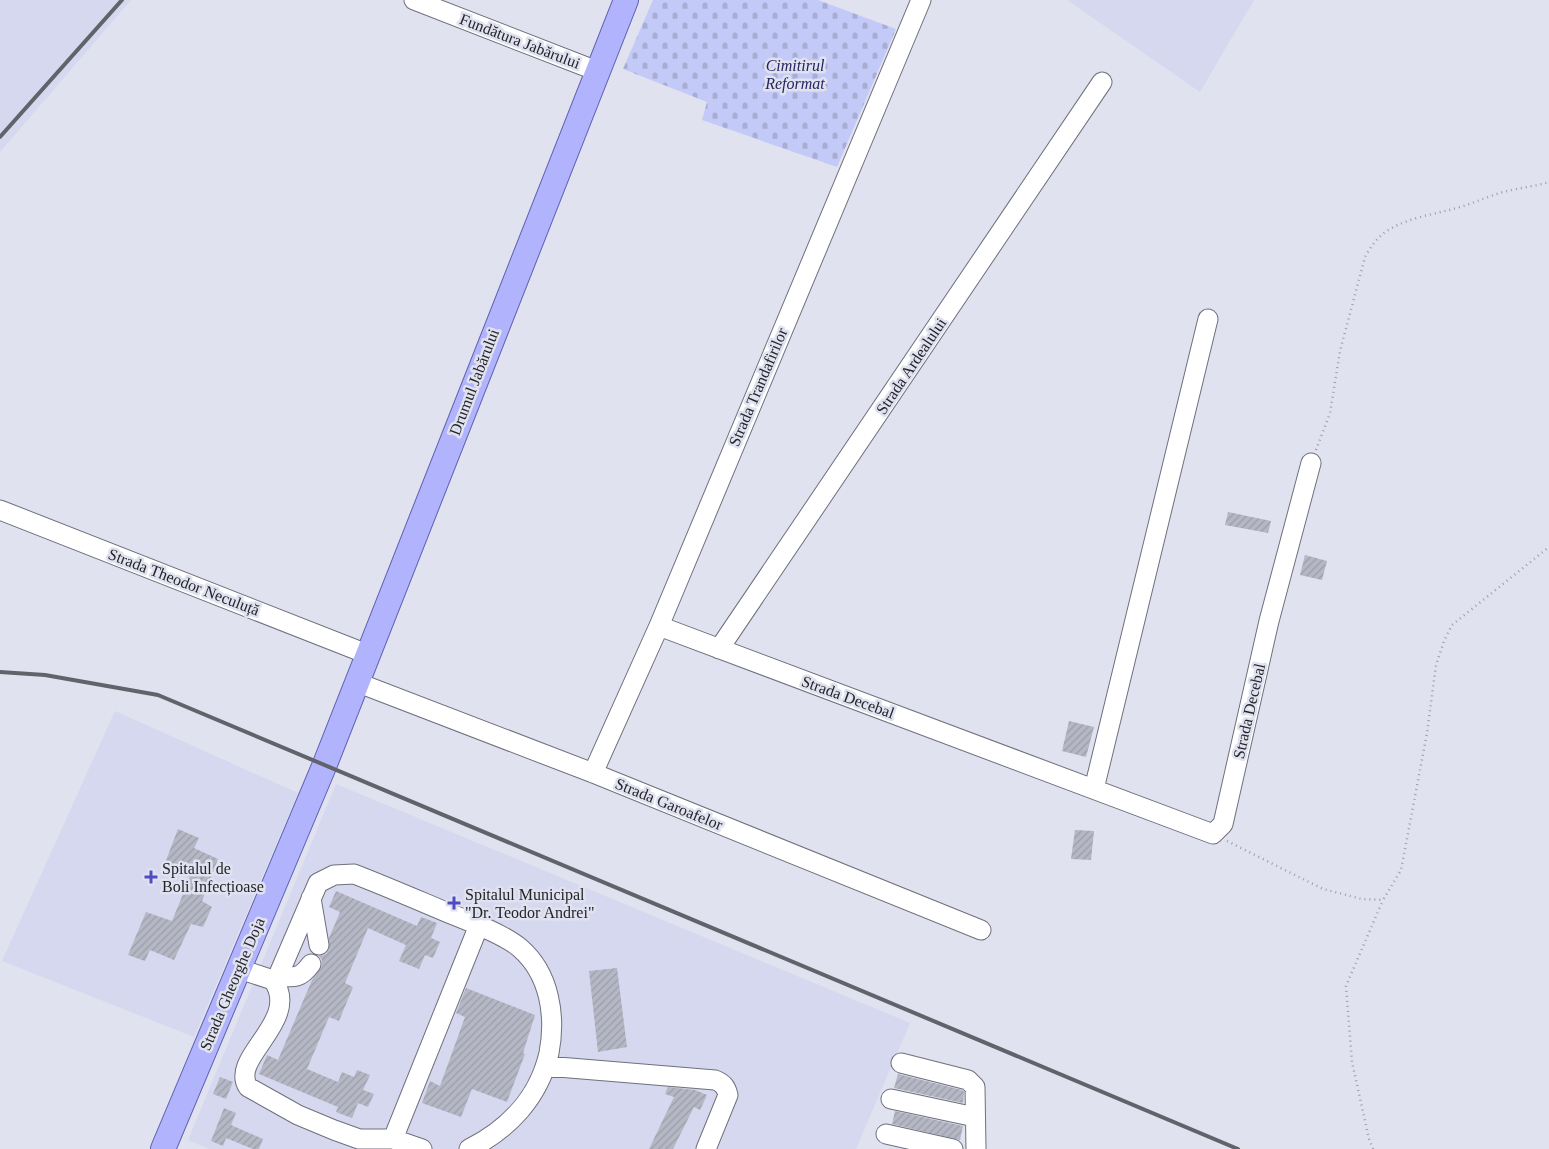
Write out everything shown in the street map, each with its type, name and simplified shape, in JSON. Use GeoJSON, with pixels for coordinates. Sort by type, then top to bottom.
{"type":"FeatureCollection","features":[{"type":"Feature","properties":{"kind":"main road","name":"Drumul Jabărului"},"geometry":{"type":"LineString","coordinates":[[325,764],[626,0]]}},
{"type":"Feature","properties":{"kind":"main road","name":"Strada Gheorghe Doja"},"geometry":{"type":"LineString","coordinates":[[164,1149],[325,764]]}},
{"type":"Feature","properties":{"kind":"street","name":"Fundătura Jabărului"},"geometry":{"type":"LineString","coordinates":[[414,0],[597,71]]}},
{"type":"Feature","properties":{"kind":"street","name":"Strada Trandafirilor"},"geometry":{"type":"LineString","coordinates":[[593,773],[659,626],[921,0]]}},
{"type":"Feature","properties":{"kind":"street","name":"Strada Ardealului"},"geometry":{"type":"LineString","coordinates":[[719,649],[1102,82]]}},
{"type":"Feature","properties":{"kind":"street"},"geometry":{"type":"LineString","coordinates":[[1094,789],[1208,319]]}},
{"type":"Feature","properties":{"kind":"street","name":"Strada Decebal"},"geometry":{"type":"LineString","coordinates":[[659,626],[1213,834],[1224,824],[1269,620],[1311,463]]}},
{"type":"Feature","properties":{"kind":"street","name":"Strada Theodor Neculuță"},"geometry":{"type":"LineString","coordinates":[[0,510],[368,654]]}},
{"type":"Feature","properties":{"kind":"street","name":"Strada Garoafelor"},"geometry":{"type":"LineString","coordinates":[[356,682],[593,773],[981,930]]}},
{"type":"Feature","properties":{"kind":"street"},"geometry":{"type":"LineString","coordinates":[[422,1149],[394,1139],[359,1139],[334,1130],[298,1115],[248,1087],[245,1082],[245,1070],[277,1016],[280,1006],[280,994],[275,978],[318,883],[334,875],[354,874],[479,925],[519,948],[537,968],[550,1004],[552,1022],[551,1042],[546,1066],[532,1095],[520,1111],[489,1139],[470,1149]]}},
{"type":"Feature","properties":{"kind":"street"},"geometry":{"type":"LineString","coordinates":[[311,898],[319,945]]}},
{"type":"Feature","properties":{"kind":"street"},"geometry":{"type":"LineString","coordinates":[[394,1139],[479,925]]}},
{"type":"Feature","properties":{"kind":"street"},"geometry":{"type":"LineString","coordinates":[[238,969],[275,978],[292,978],[304,974],[311,964]]}},
{"type":"Feature","properties":{"kind":"street"},"geometry":{"type":"LineString","coordinates":[[901,1063],[968,1080],[975,1087],[976,1149]]}},
{"type":"Feature","properties":{"kind":"street"},"geometry":{"type":"LineString","coordinates":[[546,1066],[722,1082],[728,1095],[706,1149]]}},
{"type":"Feature","properties":{"kind":"street"},"geometry":{"type":"LineString","coordinates":[[891,1099],[975,1117]]}},
{"type":"Feature","properties":{"kind":"street"},"geometry":{"type":"LineString","coordinates":[[886,1134],[953,1149]]}},
{"type":"Feature","properties":{"kind":"path"},"geometry":{"type":"LineString","coordinates":[[1311,463],[1330,413],[1340,351],[1365,257],[1374,243],[1394,226],[1501,193],[1549,182]]}},
{"type":"Feature","properties":{"kind":"path"},"geometry":{"type":"LineString","coordinates":[[1373,1149],[1369,1139],[1352,1062],[1346,986],[1383,900],[1401,870],[1427,732],[1436,665],[1452,625],[1549,547]]}},
{"type":"Feature","properties":{"kind":"path"},"geometry":{"type":"LineString","coordinates":[[1213,834],[1323,889],[1362,898],[1383,900]]}},
{"type":"Feature","properties":{"kind":"shaded area"},"geometry":{"type":"Polygon","coordinates":[[[0,0],[131,0],[0,152],[0,0]]]}},
{"type":"Feature","properties":{"kind":"shaded area"},"geometry":{"type":"Polygon","coordinates":[[[1067,0],[1254,0],[1200,92],[1067,0]]]}},
{"type":"Feature","properties":{"kind":"shaded area","name":"Spitalul de Boli Infecțioase"},"geometry":{"type":"Polygon","coordinates":[[[115,711],[298,793],[194,1037],[2,961],[115,711]]]}},
{"type":"Feature","properties":{"kind":"shaded area","name":"Spitalul Municipal \"Dr. Teodor Andrei\""},"geometry":{"type":"Polygon","coordinates":[[[336,784],[910,1023],[856,1149],[209,1149],[188,1140],[336,784]]]}},
{"type":"Feature","properties":{"kind":"green space","name":"Cimitirul Reformat"},"geometry":{"type":"Polygon","coordinates":[[[653,0],[818,0],[896,29],[837,167],[702,120],[707,102],[623,69],[653,0]]]}},
{"type":"Feature","properties":{"kind":"building"},"geometry":{"type":"Polygon","coordinates":[[[1228,512],[1271,521],[1268,533],[1225,525],[1228,512]]]}},
{"type":"Feature","properties":{"kind":"building"},"geometry":{"type":"Polygon","coordinates":[[[1305,555],[1327,561],[1322,580],[1300,575],[1305,555]]]}},
{"type":"Feature","properties":{"kind":"building"},"geometry":{"type":"Polygon","coordinates":[[[1069,721],[1094,727],[1086,757],[1062,751],[1069,721]]]}},
{"type":"Feature","properties":{"kind":"building"},"geometry":{"type":"Polygon","coordinates":[[[178,829],[199,838],[194,848],[218,859],[202,901],[212,907],[203,927],[191,924],[174,960],[150,950],[145,961],[128,955],[146,912],[172,921],[190,877],[163,868],[178,829]]]}},
{"type":"Feature","properties":{"kind":"building"},"geometry":{"type":"Polygon","coordinates":[[[1075,830],[1094,831],[1091,860],[1071,859],[1075,830]]]}},
{"type":"Feature","properties":{"kind":"building"},"geometry":{"type":"Polygon","coordinates":[[[336,891],[417,926],[421,917],[437,923],[431,938],[440,942],[433,958],[425,955],[419,969],[399,961],[406,945],[368,928],[345,983],[353,987],[339,1021],[329,1017],[307,1069],[338,1082],[342,1072],[354,1077],[357,1070],[370,1075],[363,1090],[374,1094],[368,1107],[358,1103],[352,1118],[336,1112],[338,1107],[259,1074],[267,1055],[278,1060],[312,980],[322,966],[322,960],[319,956],[326,954],[329,949],[329,938],[340,912],[329,907],[336,891]]]}},
{"type":"Feature","properties":{"kind":"building"},"geometry":{"type":"Polygon","coordinates":[[[617,968],[627,1047],[598,1052],[589,971],[617,968]]]}},
{"type":"Feature","properties":{"kind":"building"},"geometry":{"type":"Polygon","coordinates":[[[466,988],[535,1015],[523,1053],[525,1054],[507,1102],[472,1089],[461,1117],[422,1103],[430,1081],[440,1086],[465,1017],[456,1013],[466,988]]]}},
{"type":"Feature","properties":{"kind":"building"},"geometry":{"type":"Polygon","coordinates":[[[898,1074],[962,1090],[964,1092],[963,1103],[894,1088],[898,1074]]]}},
{"type":"Feature","properties":{"kind":"building"},"geometry":{"type":"Polygon","coordinates":[[[220,1077],[233,1082],[226,1099],[213,1094],[220,1077]]]}},
{"type":"Feature","properties":{"kind":"building"},"geometry":{"type":"Polygon","coordinates":[[[668,1087],[695,1090],[707,1095],[700,1110],[694,1107],[673,1149],[649,1149],[674,1097],[665,1094],[668,1087]]]}},
{"type":"Feature","properties":{"kind":"building"},"geometry":{"type":"Polygon","coordinates":[[[224,1108],[236,1113],[231,1125],[263,1139],[259,1149],[253,1149],[226,1138],[223,1146],[211,1141],[224,1108]]]}},
{"type":"Feature","properties":{"kind":"building"},"geometry":{"type":"Polygon","coordinates":[[[895,1111],[963,1126],[960,1140],[892,1124],[895,1111]]]}},
{"type":"Feature","properties":{"kind":"railway"},"geometry":{"type":"LineString","coordinates":[[0,137],[122,0]]}},
{"type":"Feature","properties":{"kind":"railway"},"geometry":{"type":"LineString","coordinates":[[0,672],[45,675],[158,695],[1238,1149]]}},
{"type":"Feature","properties":{"kind":"place","name":"Spitalul de Boli Infecțioase"},"geometry":{"type":"Point","coordinates":[151,877]}},
{"type":"Feature","properties":{"kind":"place","name":"Spitalul Municipal \"Dr. Teodor Andrei\""},"geometry":{"type":"Point","coordinates":[454,903]}}]}
